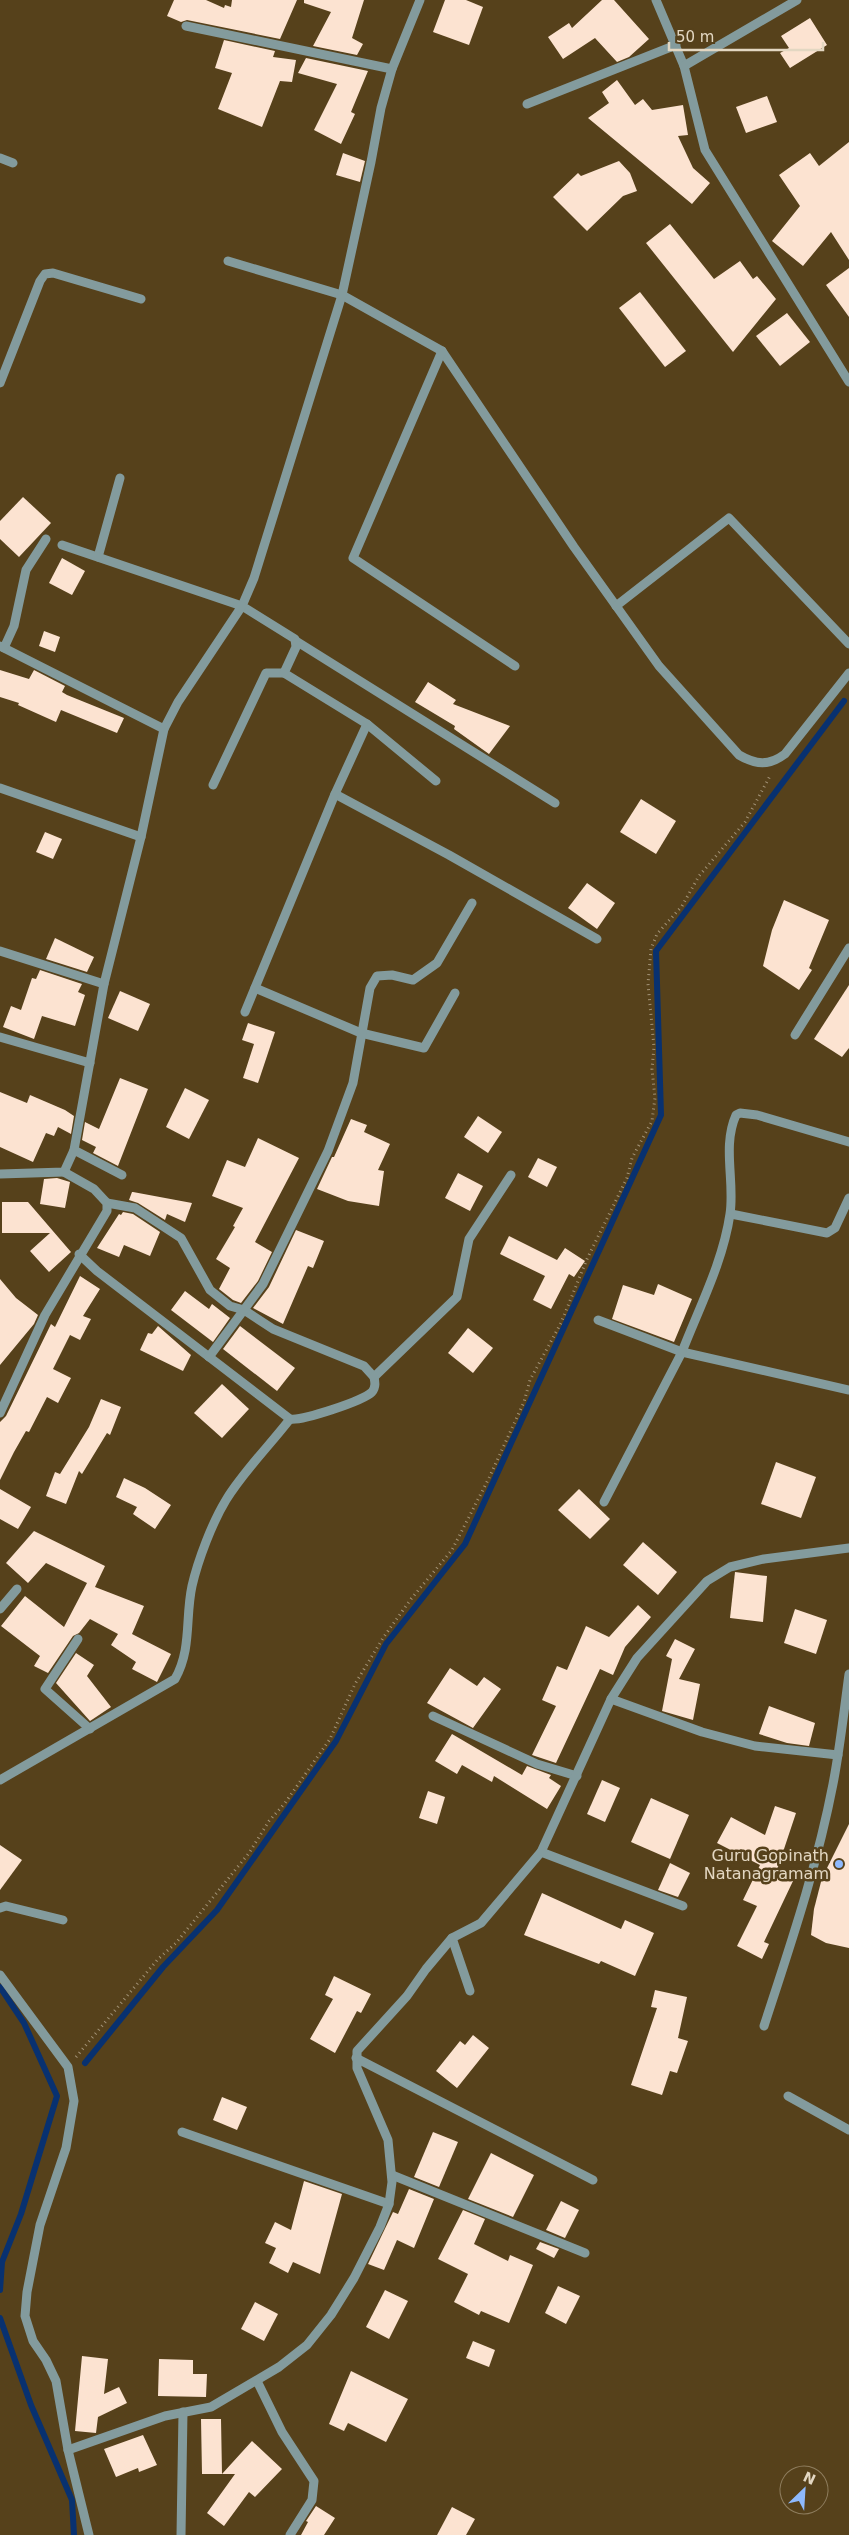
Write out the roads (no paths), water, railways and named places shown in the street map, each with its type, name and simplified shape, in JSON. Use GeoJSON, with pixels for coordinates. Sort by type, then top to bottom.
{"type":"FeatureCollection","features":[{"type":"Feature","properties":{"kind":"street"},"geometry":{"type":"LineString","coordinates":[[64,1172],[74,1150],[104,984],[141,837],[164,729],[178,702],[242,606],[254,578],[342,295],[381,108],[392,68],[420,0]]}},
{"type":"Feature","properties":{"kind":"street"},"geometry":{"type":"LineString","coordinates":[[656,0],[684,66],[705,150],[849,382]]}},
{"type":"Feature","properties":{"kind":"street"},"geometry":{"type":"LineString","coordinates":[[684,66],[797,0]]}},
{"type":"Feature","properties":{"kind":"street"},"geometry":{"type":"LineString","coordinates":[[186,26],[392,68]]}},
{"type":"Feature","properties":{"kind":"street"},"geometry":{"type":"LineString","coordinates":[[527,104],[676,45]]}},
{"type":"Feature","properties":{"kind":"street"},"geometry":{"type":"LineString","coordinates":[[0,158],[13,163]]}},
{"type":"Feature","properties":{"kind":"street"},"geometry":{"type":"LineString","coordinates":[[228,261],[342,295],[442,351],[659,666],[740,755],[752,762],[764,764],[774,762],[781,757],[847,679]]}},
{"type":"Feature","properties":{"kind":"street"},"geometry":{"type":"LineString","coordinates":[[0,383],[40,281],[45,274],[53,273],[141,299]]}},
{"type":"Feature","properties":{"kind":"street"},"geometry":{"type":"LineString","coordinates":[[442,351],[353,558],[515,666]]}},
{"type":"Feature","properties":{"kind":"street"},"geometry":{"type":"LineString","coordinates":[[98,557],[120,478]]}},
{"type":"Feature","properties":{"kind":"street"},"geometry":{"type":"LineString","coordinates":[[616,606],[729,518],[849,644]]}},
{"type":"Feature","properties":{"kind":"street"},"geometry":{"type":"LineString","coordinates":[[46,539],[26,570],[14,626],[2,647],[164,729]]}},
{"type":"Feature","properties":{"kind":"street"},"geometry":{"type":"LineString","coordinates":[[62,544],[242,606],[555,804]]}},
{"type":"Feature","properties":{"kind":"street"},"geometry":{"type":"LineString","coordinates":[[284,674],[296,641]]}},
{"type":"Feature","properties":{"kind":"street"},"geometry":{"type":"LineString","coordinates":[[213,785],[266,673],[284,674],[367,724],[436,781]]}},
{"type":"Feature","properties":{"kind":"street"},"geometry":{"type":"LineString","coordinates":[[245,1012],[335,794],[367,724]]}},
{"type":"Feature","properties":{"kind":"street"},"geometry":{"type":"LineString","coordinates":[[0,788],[141,837]]}},
{"type":"Feature","properties":{"kind":"street"},"geometry":{"type":"LineString","coordinates":[[335,794],[597,939]]}},
{"type":"Feature","properties":{"kind":"street"},"geometry":{"type":"LineString","coordinates":[[209,1357],[263,1284],[328,1151],[353,1083],[370,988],[377,976],[392,976],[413,980],[437,963],[472,903]]}},
{"type":"Feature","properties":{"kind":"street"},"geometry":{"type":"LineString","coordinates":[[795,1035],[849,948]]}},
{"type":"Feature","properties":{"kind":"street"},"geometry":{"type":"LineString","coordinates":[[0,951],[104,984]]}},
{"type":"Feature","properties":{"kind":"street"},"geometry":{"type":"LineString","coordinates":[[255,988],[361,1033],[424,1048],[455,993]]}},
{"type":"Feature","properties":{"kind":"street"},"geometry":{"type":"LineString","coordinates":[[0,1038],[90,1063]]}},
{"type":"Feature","properties":{"kind":"street"},"geometry":{"type":"LineString","coordinates":[[604,1502],[682,1352],[716,1268],[730,1214],[730,1138],[736,1115],[740,1112],[757,1115],[849,1142]]}},
{"type":"Feature","properties":{"kind":"street"},"geometry":{"type":"LineString","coordinates":[[74,1150],[122,1175]]}},
{"type":"Feature","properties":{"kind":"street"},"geometry":{"type":"LineString","coordinates":[[0,1174],[64,1172],[94,1189],[108,1203],[135,1208],[182,1238],[210,1290],[230,1306],[244,1310],[273,1329],[364,1366],[374,1377],[375,1383],[371,1393],[315,1416],[296,1420],[290,1419],[79,1254]]}},
{"type":"Feature","properties":{"kind":"street"},"geometry":{"type":"LineString","coordinates":[[374,1377],[457,1297],[469,1239],[511,1175]]}},
{"type":"Feature","properties":{"kind":"street"},"geometry":{"type":"LineString","coordinates":[[730,1214],[827,1233],[835,1228],[849,1198]]}},
{"type":"Feature","properties":{"kind":"street"},"geometry":{"type":"LineString","coordinates":[[0,1413],[45,1315],[79,1254],[107,1211],[108,1203]]}},
{"type":"Feature","properties":{"kind":"street"},"geometry":{"type":"LineString","coordinates":[[598,1320],[682,1352],[849,1390]]}},
{"type":"Feature","properties":{"kind":"street"},"geometry":{"type":"LineString","coordinates":[[0,1780],[175,1679],[181,1668],[186,1650],[192,1586],[226,1500],[290,1419]]}},
{"type":"Feature","properties":{"kind":"street"},"geometry":{"type":"LineString","coordinates":[[68,2450],[166,2416],[211,2407],[257,2380],[307,2345],[331,2315],[354,2278],[388,2204],[392,2175],[388,2140],[372,2106],[356,2058],[362,2044],[407,1996],[426,1969],[452,1938],[481,1923],[541,1852],[611,1699],[637,1658],[707,1581],[730,1567],[764,1559],[849,1548]]}},
{"type":"Feature","properties":{"kind":"street"},"geometry":{"type":"LineString","coordinates":[[0,1609],[17,1589]]}},
{"type":"Feature","properties":{"kind":"street"},"geometry":{"type":"LineString","coordinates":[[78,1639],[45,1689],[90,1729]]}},
{"type":"Feature","properties":{"kind":"street"},"geometry":{"type":"LineString","coordinates":[[764,2026],[802,1910],[833,1784],[849,1674]]}},
{"type":"Feature","properties":{"kind":"street"},"geometry":{"type":"LineString","coordinates":[[611,1699],[702,1732],[755,1746],[838,1755]]}},
{"type":"Feature","properties":{"kind":"street"},"geometry":{"type":"LineString","coordinates":[[433,1716],[537,1764],[577,1776]]}},
{"type":"Feature","properties":{"kind":"street"},"geometry":{"type":"LineString","coordinates":[[541,1852],[683,1906]]}},
{"type":"Feature","properties":{"kind":"street"},"geometry":{"type":"LineString","coordinates":[[0,1908],[6,1906],[62,1920]]}},
{"type":"Feature","properties":{"kind":"street"},"geometry":{"type":"LineString","coordinates":[[452,1938],[470,1991]]}},
{"type":"Feature","properties":{"kind":"street"},"geometry":{"type":"LineString","coordinates":[[0,1975],[68,2067],[74,2100],[66,2148],[40,2225],[27,2292],[25,2316],[33,2341],[46,2360],[56,2381],[68,2450],[89,2535]]}},
{"type":"Feature","properties":{"kind":"street"},"geometry":{"type":"LineString","coordinates":[[356,2058],[592,2180]]}},
{"type":"Feature","properties":{"kind":"street"},"geometry":{"type":"LineString","coordinates":[[788,2096],[849,2130]]}},
{"type":"Feature","properties":{"kind":"street"},"geometry":{"type":"LineString","coordinates":[[182,2132],[388,2204]]}},
{"type":"Feature","properties":{"kind":"street"},"geometry":{"type":"LineString","coordinates":[[392,2175],[585,2253]]}},
{"type":"Feature","properties":{"kind":"street"},"geometry":{"type":"LineString","coordinates":[[257,2380],[282,2432],[314,2481],[312,2500],[290,2535]]}},
{"type":"Feature","properties":{"kind":"street"},"geometry":{"type":"LineString","coordinates":[[181,2535],[183,2412]]}},
{"type":"Feature","properties":{"kind":"waterway"},"geometry":{"type":"LineString","coordinates":[[85,2063],[163,1967],[217,1910],[336,1741],[386,1644],[465,1544],[661,1115],[656,951],[844,701]]}},
{"type":"Feature","properties":{"kind":"waterway"},"geometry":{"type":"LineString","coordinates":[[0,1987],[24,2023],[57,2096],[21,2214],[2,2262],[0,2290]]}},
{"type":"Feature","properties":{"kind":"waterway"},"geometry":{"type":"LineString","coordinates":[[0,2318],[31,2405],[72,2500],[74,2535]]}},
{"type":"Feature","properties":{"kind":"place","name":"Guru Gopinath Natanagramam"},"geometry":{"type":"Point","coordinates":[839,1864]}}]}
